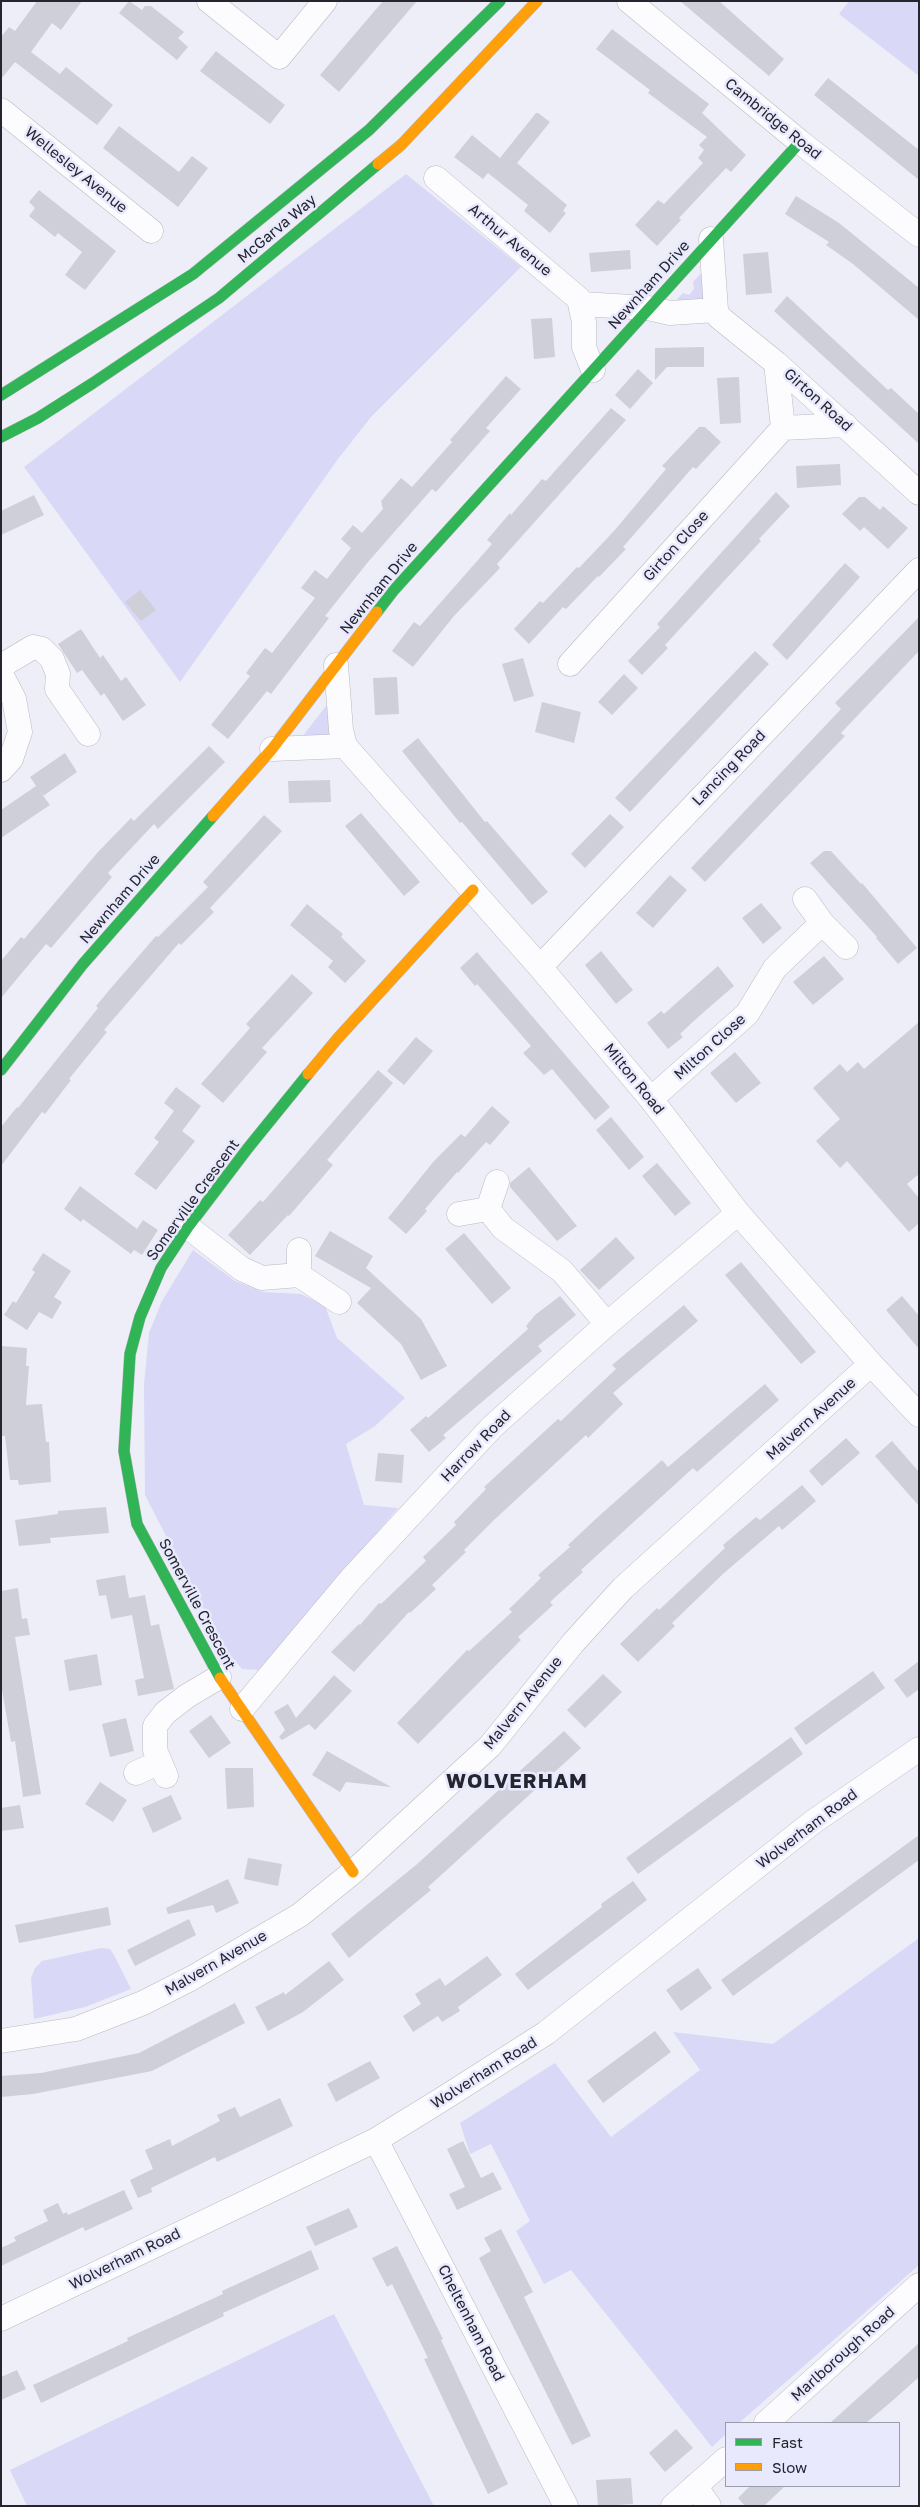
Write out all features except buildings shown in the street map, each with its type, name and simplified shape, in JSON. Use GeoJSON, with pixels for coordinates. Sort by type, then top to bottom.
{"type":"FeatureCollection","features":[{"type":"Feature","properties":{"kind":"street"},"geometry":{"type":"LineString","coordinates":[[210,1],[279,57],[325,1]]}},
{"type":"Feature","properties":{"kind":"street","name":"McGarva Way"},"geometry":{"type":"LineString","coordinates":[[1,394],[193,274],[369,130],[500,1]]}},
{"type":"Feature","properties":{"kind":"street","name":"McGarva Way"},"geometry":{"type":"LineString","coordinates":[[1,437],[38,418],[219,298],[401,145],[537,1]]}},
{"type":"Feature","properties":{"kind":"street","name":"Cambridge Road"},"geometry":{"type":"LineString","coordinates":[[629,1],[800,142],[919,235]]}},
{"type":"Feature","properties":{"kind":"street","name":"Wellesley Avenue"},"geometry":{"type":"LineString","coordinates":[[1,110],[151,231]]}},
{"type":"Feature","properties":{"kind":"street","name":"Newnham Drive"},"geometry":{"type":"LineString","coordinates":[[1,1070],[82,964],[272,750],[394,590],[800,142]]}},
{"type":"Feature","properties":{"kind":"street","name":"Arthur Avenue"},"geometry":{"type":"LineString","coordinates":[[436,178],[580,299],[582,304]]}},
{"type":"Feature","properties":{"kind":"street"},"geometry":{"type":"LineString","coordinates":[[593,370],[584,347],[582,304],[648,308],[670,313],[716,310],[711,239]]}},
{"type":"Feature","properties":{"kind":"street","name":"Girton Road"},"geometry":{"type":"LineString","coordinates":[[716,310],[720,317],[776,363],[919,493]]}},
{"type":"Feature","properties":{"kind":"street"},"geometry":{"type":"LineString","coordinates":[[776,363],[783,428],[844,424]]}},
{"type":"Feature","properties":{"kind":"street","name":"Girton Close"},"geometry":{"type":"LineString","coordinates":[[570,664],[783,428]]}},
{"type":"Feature","properties":{"kind":"street","name":"Lancing Road"},"geometry":{"type":"LineString","coordinates":[[540,967],[919,570]]}},
{"type":"Feature","properties":{"kind":"street"},"geometry":{"type":"LineString","coordinates":[[1,666],[32,647],[42,649],[52,659],[58,674],[57,689],[88,734]]}},
{"type":"Feature","properties":{"kind":"street"},"geometry":{"type":"LineString","coordinates":[[272,750],[345,746],[341,730],[336,665]]}},
{"type":"Feature","properties":{"kind":"street"},"geometry":{"type":"LineString","coordinates":[[1,674],[14,699],[20,732],[11,759],[1,770]]}},
{"type":"Feature","properties":{"kind":"street","name":"Milton Road"},"geometry":{"type":"LineString","coordinates":[[345,746],[540,967],[651,1100],[738,1213],[871,1364],[919,1415]]}},
{"type":"Feature","properties":{"kind":"street","name":"Somerville Crescent"},"geometry":{"type":"LineString","coordinates":[[353,1872],[242,1709],[218,1677],[137,1524],[124,1451],[130,1354],[140,1317],[161,1268],[188,1227],[248,1148],[338,1038],[473,890]]}},
{"type":"Feature","properties":{"kind":"street"},"geometry":{"type":"LineString","coordinates":[[805,899],[822,923],[846,946]]}},
{"type":"Feature","properties":{"kind":"street","name":"Milton Close"},"geometry":{"type":"LineString","coordinates":[[651,1100],[747,1014],[774,968],[822,923]]}},
{"type":"Feature","properties":{"kind":"street"},"geometry":{"type":"LineString","coordinates":[[488,1209],[496,1182]]}},
{"type":"Feature","properties":{"kind":"street"},"geometry":{"type":"LineString","coordinates":[[459,1214],[488,1209]]}},
{"type":"Feature","properties":{"kind":"street"},"geometry":{"type":"LineString","coordinates":[[488,1209],[503,1228],[562,1271],[607,1324]]}},
{"type":"Feature","properties":{"kind":"street","name":"Harrow Road"},"geometry":{"type":"LineString","coordinates":[[242,1709],[352,1579],[492,1427],[607,1324],[738,1213]]}},
{"type":"Feature","properties":{"kind":"street"},"geometry":{"type":"LineString","coordinates":[[188,1227],[242,1269],[262,1278],[299,1275],[339,1302]]}},
{"type":"Feature","properties":{"kind":"street"},"geometry":{"type":"LineString","coordinates":[[299,1250],[299,1275]]}},
{"type":"Feature","properties":{"kind":"street","name":"Malvern Avenue"},"geometry":{"type":"LineString","coordinates":[[1,2041],[76,2028],[143,2004],[192,1978],[300,1914],[353,1872],[490,1746],[573,1643],[623,1588],[871,1364]]}},
{"type":"Feature","properties":{"kind":"street"},"geometry":{"type":"LineString","coordinates":[[136,1773],[163,1769],[155,1750],[155,1726],[165,1714],[187,1696],[218,1677]]}},
{"type":"Feature","properties":{"kind":"street","name":"Wolverham Road"},"geometry":{"type":"LineString","coordinates":[[1,2319],[376,2140],[546,2033],[813,1822],[919,1749]]}},
{"type":"Feature","properties":{"kind":"street","name":"Cheltenham Road"},"geometry":{"type":"LineString","coordinates":[[376,2140],[566,2506]]}},
{"type":"Feature","properties":{"kind":"street","name":"Marlborough Road"},"geometry":{"type":"LineString","coordinates":[[767,2422],[919,2285]]}},
{"type":"Feature","properties":{"kind":"street"},"geometry":{"type":"LineString","coordinates":[[672,2506],[725,2460]]}},
{"type":"Feature","properties":{"kind":"street"},"geometry":{"type":"LineString","coordinates":[[695,2486],[709,2506]]}},
{"type":"Feature","properties":{"kind":"shaded area"},"geometry":{"type":"Polygon","coordinates":[[[849,1],[919,1],[919,76],[839,14],[849,1]]]}},
{"type":"Feature","properties":{"kind":"shaded area"},"geometry":{"type":"Polygon","coordinates":[[[406,174],[521,267],[371,417],[338,459],[180,682],[24,467],[406,174]]]}},
{"type":"Feature","properties":{"kind":"shaded area"},"geometry":{"type":"Polygon","coordinates":[[[703,271],[706,303],[672,305],[683,293],[689,295],[694,289],[693,282],[703,271]]]}},
{"type":"Feature","properties":{"kind":"shaded area"},"geometry":{"type":"Polygon","coordinates":[[[326,706],[331,708],[332,740],[298,742],[326,706]]]}},
{"type":"Feature","properties":{"kind":"shaded area"},"geometry":{"type":"Polygon","coordinates":[[[193,1250],[235,1281],[263,1292],[301,1294],[325,1306],[337,1338],[405,1398],[375,1426],[346,1444],[364,1505],[398,1508],[259,1670],[242,1669],[230,1655],[210,1622],[145,1495],[144,1385],[149,1333],[162,1301],[193,1250]]]}},
{"type":"Feature","properties":{"kind":"shaded area"},"geometry":{"type":"Polygon","coordinates":[[[919,1938],[919,2265],[740,2422],[725,2422],[725,2435],[712,2447],[571,2270],[544,2284],[516,2231],[530,2221],[491,2144],[470,2154],[460,2123],[555,2063],[611,2137],[700,2070],[673,2032],[773,2044],[919,1938]]]}},
{"type":"Feature","properties":{"kind":"shaded area"},"geometry":{"type":"Polygon","coordinates":[[[101,1948],[110,1949],[131,1989],[85,2007],[34,2019],[31,1978],[35,1968],[42,1961],[101,1948]]]}},
{"type":"Feature","properties":{"kind":"shaded area"},"geometry":{"type":"Polygon","coordinates":[[[334,2314],[434,2506],[27,2506],[10,2470],[334,2314]]]}},
{"type":"Feature","properties":{"kind":"traffic: fast"},"geometry":{"type":"LineString","coordinates":[[1,395],[193,274],[369,130],[500,1]]}},
{"type":"Feature","properties":{"kind":"traffic: fast"},"geometry":{"type":"LineString","coordinates":[[377,612],[394,590],[800,142]]}},
{"type":"Feature","properties":{"kind":"traffic: fast"},"geometry":{"type":"LineString","coordinates":[[1,437],[38,418],[93,383],[219,298],[378,164]]}},
{"type":"Feature","properties":{"kind":"traffic: fast"},"geometry":{"type":"LineString","coordinates":[[1,1070],[83,964],[213,816]]}},
{"type":"Feature","properties":{"kind":"traffic: fast"},"geometry":{"type":"LineString","coordinates":[[220,1678],[137,1524],[124,1451],[130,1354],[140,1317],[161,1268],[188,1227],[248,1148],[308,1074]]}},
{"type":"Feature","properties":{"kind":"traffic: slow"},"geometry":{"type":"LineString","coordinates":[[378,164],[401,145],[537,1]]}},
{"type":"Feature","properties":{"kind":"traffic: slow"},"geometry":{"type":"LineString","coordinates":[[213,816],[272,749],[377,612]]}},
{"type":"Feature","properties":{"kind":"traffic: slow"},"geometry":{"type":"LineString","coordinates":[[308,1074],[338,1038],[473,890]]}},
{"type":"Feature","properties":{"kind":"traffic: slow"},"geometry":{"type":"LineString","coordinates":[[220,1678],[353,1872]]}},
{"type":"Feature","properties":{"kind":"district","name":"WOLVERHAM"},"geometry":{"type":"Point","coordinates":[517,1782]}}]}
